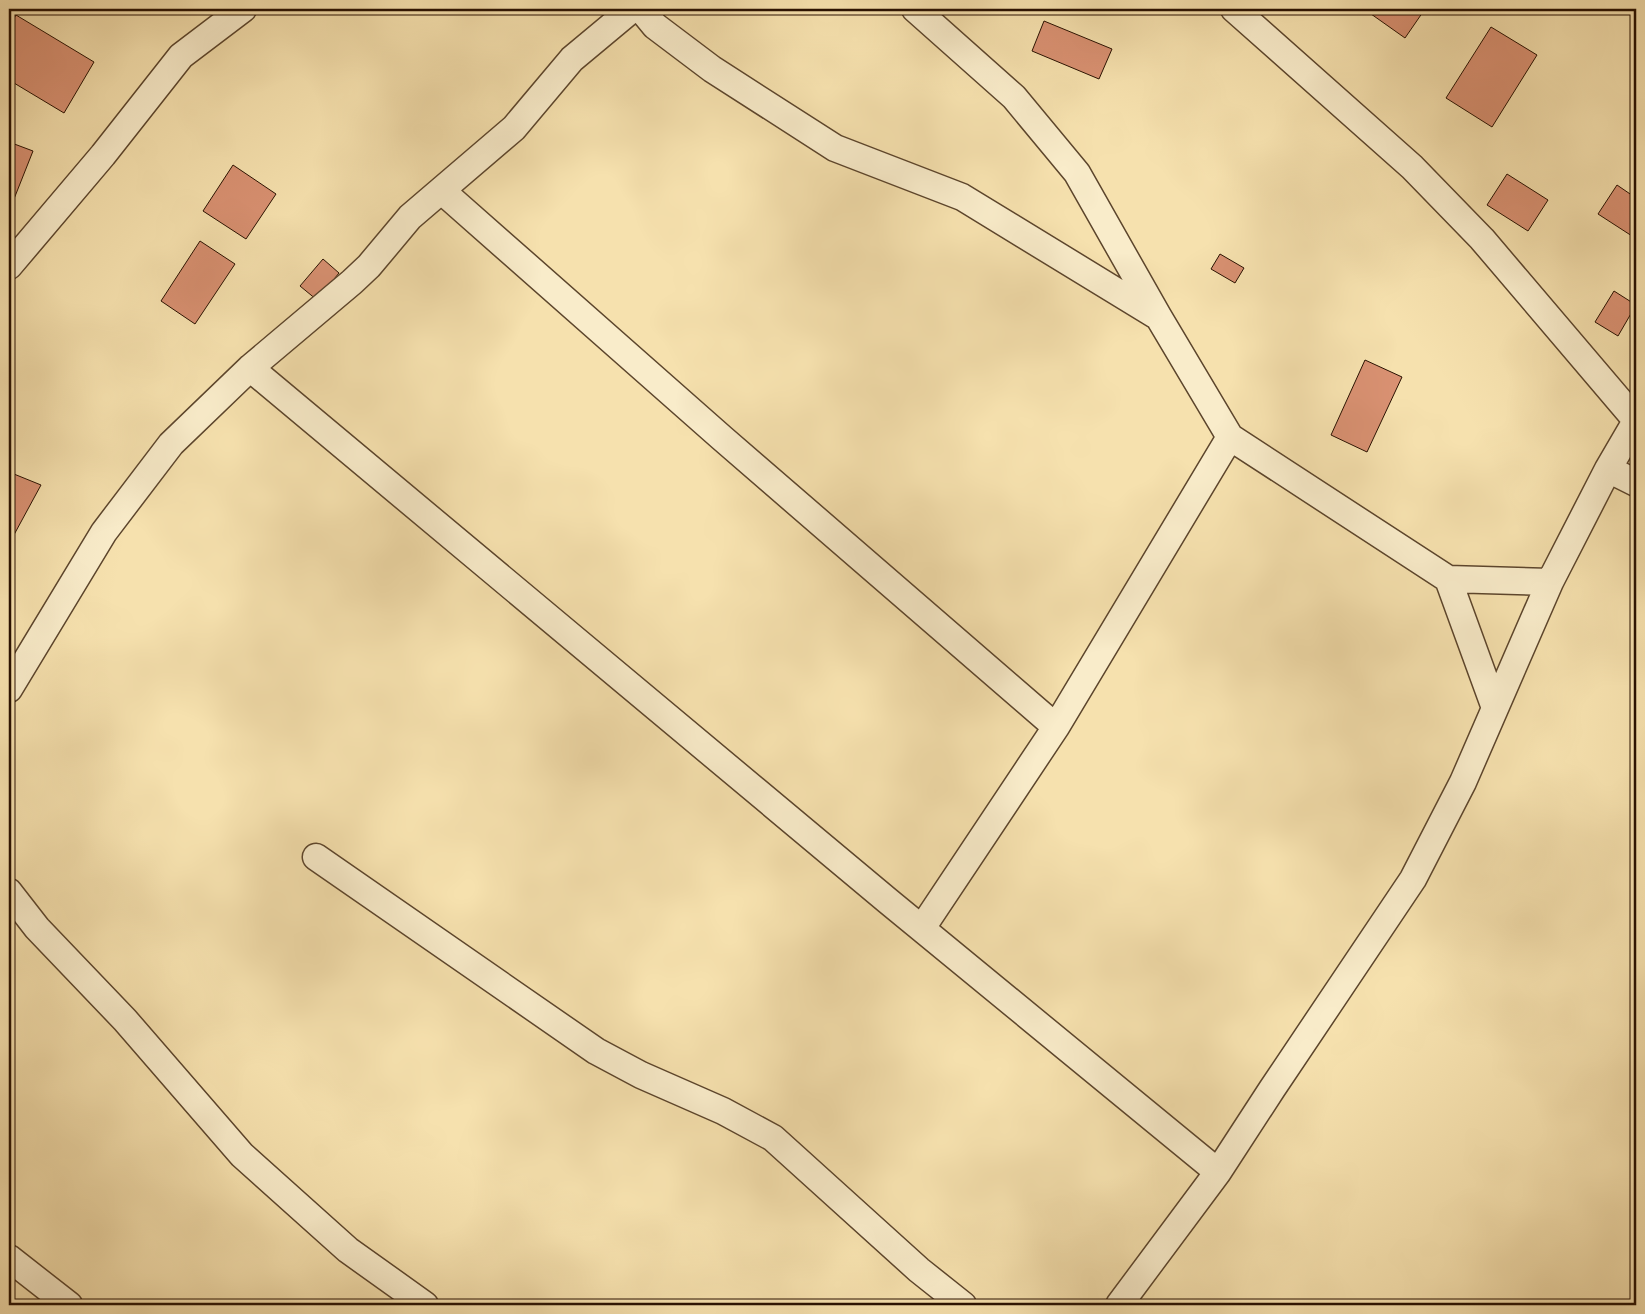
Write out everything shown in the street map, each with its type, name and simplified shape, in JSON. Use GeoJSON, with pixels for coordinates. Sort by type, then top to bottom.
{"type":"FeatureCollection","features":[{"type":"Feature","properties":{"kind":"street"},"geometry":{"type":"LineString","coordinates":[[9,266],[103,155],[181,56],[242,9]]}},
{"type":"Feature","properties":{"kind":"street"},"geometry":{"type":"LineString","coordinates":[[9,689],[104,532],[171,444],[250,368],[369,266],[410,217],[514,128],[572,59],[632,9]]}},
{"type":"Feature","properties":{"kind":"street"},"geometry":{"type":"LineString","coordinates":[[641,9],[655,26],[712,69],[835,148],[962,196],[1158,316]]}},
{"type":"Feature","properties":{"kind":"street"},"geometry":{"type":"LineString","coordinates":[[915,9],[1014,97],[1077,172],[1158,316],[1230,438],[1448,579],[1550,582]]}},
{"type":"Feature","properties":{"kind":"street"},"geometry":{"type":"LineString","coordinates":[[1119,1305],[1218,1172],[1413,879],[1463,782],[1550,582],[1608,468],[1636,421],[1482,239],[1412,167],[1234,9]]}},
{"type":"Feature","properties":{"kind":"street"},"geometry":{"type":"LineString","coordinates":[[442,191],[730,444],[1056,726]]}},
{"type":"Feature","properties":{"kind":"street"},"geometry":{"type":"LineString","coordinates":[[250,368],[880,895],[1218,1172]]}},
{"type":"Feature","properties":{"kind":"street"},"geometry":{"type":"LineString","coordinates":[[922,928],[1056,726],[1230,438]]}},
{"type":"Feature","properties":{"kind":"street"},"geometry":{"type":"LineString","coordinates":[[1608,468],[1636,483]]}},
{"type":"Feature","properties":{"kind":"street"},"geometry":{"type":"LineString","coordinates":[[1448,579],[1495,708]]}},
{"type":"Feature","properties":{"kind":"street"},"geometry":{"type":"LineString","coordinates":[[316,858],[596,1051],[641,1075],[723,1111],[773,1138],[919,1270],[963,1305]]}},
{"type":"Feature","properties":{"kind":"street"},"geometry":{"type":"LineString","coordinates":[[9,892],[37,928],[125,1020],[242,1155],[348,1250],[426,1305]]}},
{"type":"Feature","properties":{"kind":"street"},"geometry":{"type":"LineString","coordinates":[[9,1258],[70,1305]]}},
{"type":"Feature","properties":{"kind":"building"},"geometry":{"type":"Polygon","coordinates":[[[1364,9],[1425,9],[1405,38],[1364,9]]]}},
{"type":"Feature","properties":{"kind":"building"},"geometry":{"type":"Polygon","coordinates":[[[16,15],[94,62],[64,113],[9,80],[9,27],[16,15]]]}},
{"type":"Feature","properties":{"kind":"building"},"geometry":{"type":"Polygon","coordinates":[[[1044,21],[1112,49],[1099,79],[1032,51],[1044,21]]]}},
{"type":"Feature","properties":{"kind":"building"},"geometry":{"type":"Polygon","coordinates":[[[1491,27],[1537,55],[1492,127],[1446,98],[1491,27]]]}},
{"type":"Feature","properties":{"kind":"building"},"geometry":{"type":"Polygon","coordinates":[[[9,142],[33,151],[10,209],[9,208],[9,142]]]}},
{"type":"Feature","properties":{"kind":"building"},"geometry":{"type":"Polygon","coordinates":[[[233,165],[276,194],[246,239],[203,211],[233,165]]]}},
{"type":"Feature","properties":{"kind":"building"},"geometry":{"type":"Polygon","coordinates":[[[1507,174],[1548,200],[1528,231],[1487,205],[1507,174]]]}},
{"type":"Feature","properties":{"kind":"building"},"geometry":{"type":"Polygon","coordinates":[[[1617,185],[1636,198],[1636,230],[1632,236],[1598,214],[1617,185]]]}},
{"type":"Feature","properties":{"kind":"building"},"geometry":{"type":"Polygon","coordinates":[[[200,241],[235,264],[195,324],[161,301],[200,241]]]}},
{"type":"Feature","properties":{"kind":"building"},"geometry":{"type":"Polygon","coordinates":[[[1220,254],[1244,268],[1235,283],[1211,269],[1220,254]]]}},
{"type":"Feature","properties":{"kind":"building"},"geometry":{"type":"Polygon","coordinates":[[[323,259],[339,273],[317,300],[300,286],[323,259]]]}},
{"type":"Feature","properties":{"kind":"building"},"geometry":{"type":"Polygon","coordinates":[[[1614,291],[1636,305],[1618,336],[1595,322],[1614,291]]]}},
{"type":"Feature","properties":{"kind":"building"},"geometry":{"type":"Polygon","coordinates":[[[1365,360],[1402,377],[1367,452],[1331,435],[1365,360]]]}},
{"type":"Feature","properties":{"kind":"building"},"geometry":{"type":"Polygon","coordinates":[[[9,472],[41,485],[9,544],[9,472]]]}}]}
